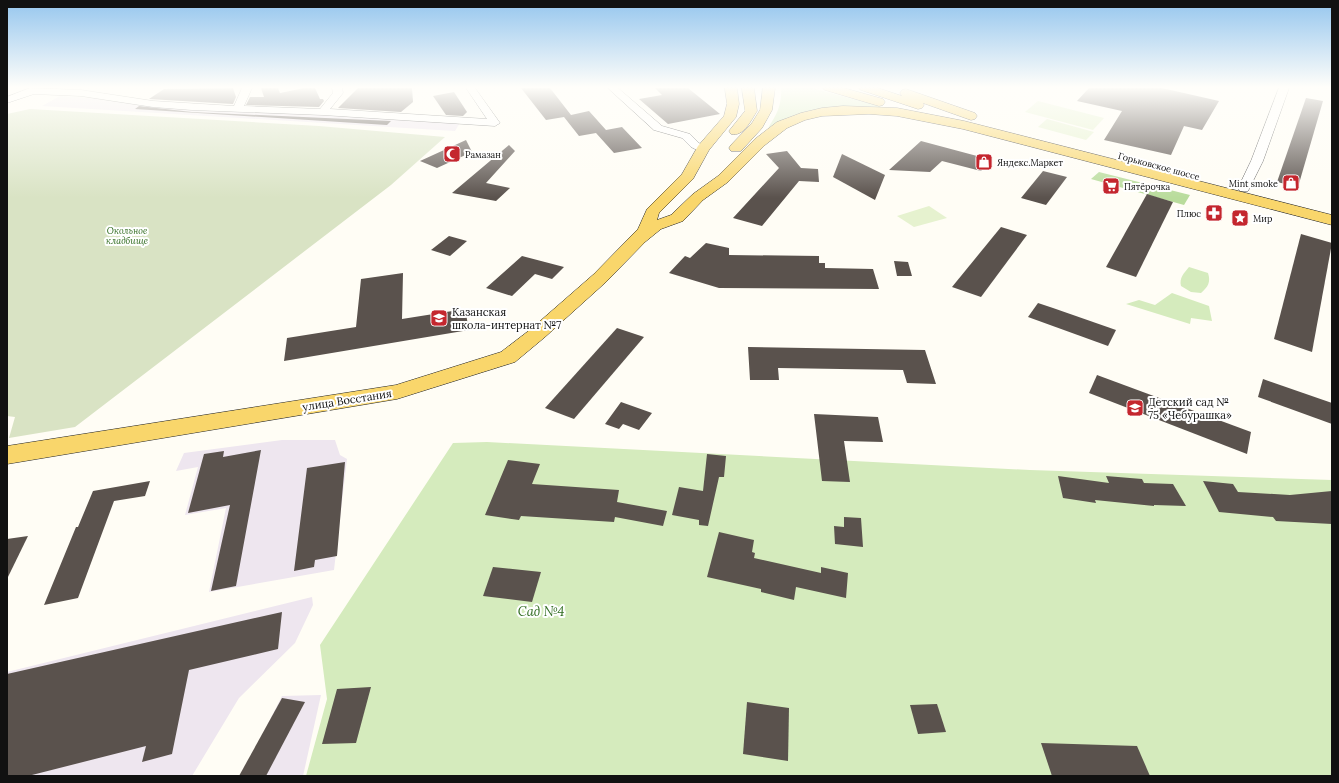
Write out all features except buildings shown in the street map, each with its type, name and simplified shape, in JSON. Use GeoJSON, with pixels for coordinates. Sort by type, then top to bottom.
{"type":"FeatureCollection","features":[{"type":"Feature","properties":{"kind":"main road","name":"улица Восстания"},"geometry":{"type":"LineString","coordinates":[[640,238],[648,228],[652,212],[688,176],[703,149],[724,125]]}},
{"type":"Feature","properties":{"kind":"main road"},"geometry":{"type":"LineString","coordinates":[[688,176],[700,168],[741,125]]}},
{"type":"Feature","properties":{"kind":"main road"},"geometry":{"type":"LineString","coordinates":[[698,197],[710,176],[757,125]]}},
{"type":"Feature","properties":{"kind":"main road","name":"Горьковское шоссе"},"geometry":{"type":"LineString","coordinates":[[698,197],[723,179],[760,142],[783,125]]}},
{"type":"Feature","properties":{"kind":"main road","name":"Горьковское шоссе"},"geometry":{"type":"LineString","coordinates":[[964,125],[1332,220]]}},
{"type":"Feature","properties":{"kind":"main road","name":"Горьковское шоссе"},"geometry":{"type":"LineString","coordinates":[[996,125],[1332,210]]}},
{"type":"Feature","properties":{"kind":"main road","name":"улица Восстания"},"geometry":{"type":"LineString","coordinates":[[7,455],[398,392],[508,357],[538,333],[600,278],[640,238],[655,226],[677,218],[698,197]]}},
{"type":"Feature","properties":{"kind":"street"},"geometry":{"type":"LineString","coordinates":[[654,125],[658,128],[686,136],[695,145],[703,149]]}},
{"type":"Feature","properties":{"kind":"street"},"geometry":{"type":"LineString","coordinates":[[1244,188],[1257,161],[1270,125]]}},
{"type":"Feature","properties":{"kind":"shaded area"},"geometry":{"type":"Polygon","coordinates":[[[348,125],[459,125],[455,131],[348,125]]]}},
{"type":"Feature","properties":{"kind":"shaded area"},"geometry":{"type":"Polygon","coordinates":[[[282,440],[335,440],[340,455],[347,459],[334,570],[209,592],[226,508],[185,515],[198,467],[176,471],[184,453],[282,440]]]}},
{"type":"Feature","properties":{"kind":"shaded area"},"geometry":{"type":"Polygon","coordinates":[[[312,597],[313,605],[295,643],[239,698],[192,776],[7,776],[7,672],[312,597]]]}},
{"type":"Feature","properties":{"kind":"shaded area"},"geometry":{"type":"Polygon","coordinates":[[[321,695],[303,776],[241,776],[282,696],[321,695]]]}},
{"type":"Feature","properties":{"kind":"green space","name":"Окольное кладбище"},"geometry":{"type":"Polygon","coordinates":[[[7,125],[294,125],[445,137],[391,185],[75,427],[9,438],[15,417],[7,416],[7,125]]]}},
{"type":"Feature","properties":{"kind":"green space"},"geometry":{"type":"Polygon","coordinates":[[[1041,125],[1067,125],[1094,132],[1086,140],[1038,127],[1041,125]]]}},
{"type":"Feature","properties":{"kind":"green space"},"geometry":{"type":"Polygon","coordinates":[[[1072,125],[1098,125],[1093,130],[1072,125]]]}},
{"type":"Feature","properties":{"kind":"green space"},"geometry":{"type":"Polygon","coordinates":[[[1099,172],[1190,195],[1184,205],[1091,179],[1099,172]]]}},
{"type":"Feature","properties":{"kind":"green space"},"geometry":{"type":"Polygon","coordinates":[[[929,206],[947,218],[914,227],[897,216],[929,206]]]}},
{"type":"Feature","properties":{"kind":"green space"},"geometry":{"type":"Polygon","coordinates":[[[1189,267],[1208,273],[1208,284],[1201,293],[1191,292],[1181,286],[1181,278],[1189,267]]]}},
{"type":"Feature","properties":{"kind":"green space"},"geometry":{"type":"Polygon","coordinates":[[[1172,293],[1209,306],[1212,321],[1191,318],[1190,324],[1126,304],[1139,300],[1155,305],[1172,293]]]}},
{"type":"Feature","properties":{"kind":"green space","name":"Сад №4"},"geometry":{"type":"Polygon","coordinates":[[[487,442],[1030,470],[1332,480],[1332,776],[306,776],[327,699],[320,645],[453,443],[487,442]]]}},
{"type":"Feature","properties":{"kind":"place","name":"Рамазан"},"geometry":{"type":"Point","coordinates":[452,154]}},
{"type":"Feature","properties":{"kind":"place","name":"Яндекс.Маркет"},"geometry":{"type":"Point","coordinates":[984,162]}},
{"type":"Feature","properties":{"kind":"place","name":"Mint smoke"},"geometry":{"type":"Point","coordinates":[1291,183]}},
{"type":"Feature","properties":{"kind":"place","name":"Пятёрочка"},"geometry":{"type":"Point","coordinates":[1111,186]}},
{"type":"Feature","properties":{"kind":"place","name":"Плюс"},"geometry":{"type":"Point","coordinates":[1214,213]}},
{"type":"Feature","properties":{"kind":"place","name":"Мир"},"geometry":{"type":"Point","coordinates":[1240,218]}},
{"type":"Feature","properties":{"kind":"place","name":"Казанская школа-интернат №7"},"geometry":{"type":"Point","coordinates":[439,318]}},
{"type":"Feature","properties":{"kind":"place","name":"Детский сад № 75 «Чебурашка»"},"geometry":{"type":"Point","coordinates":[1135,408]}}]}
